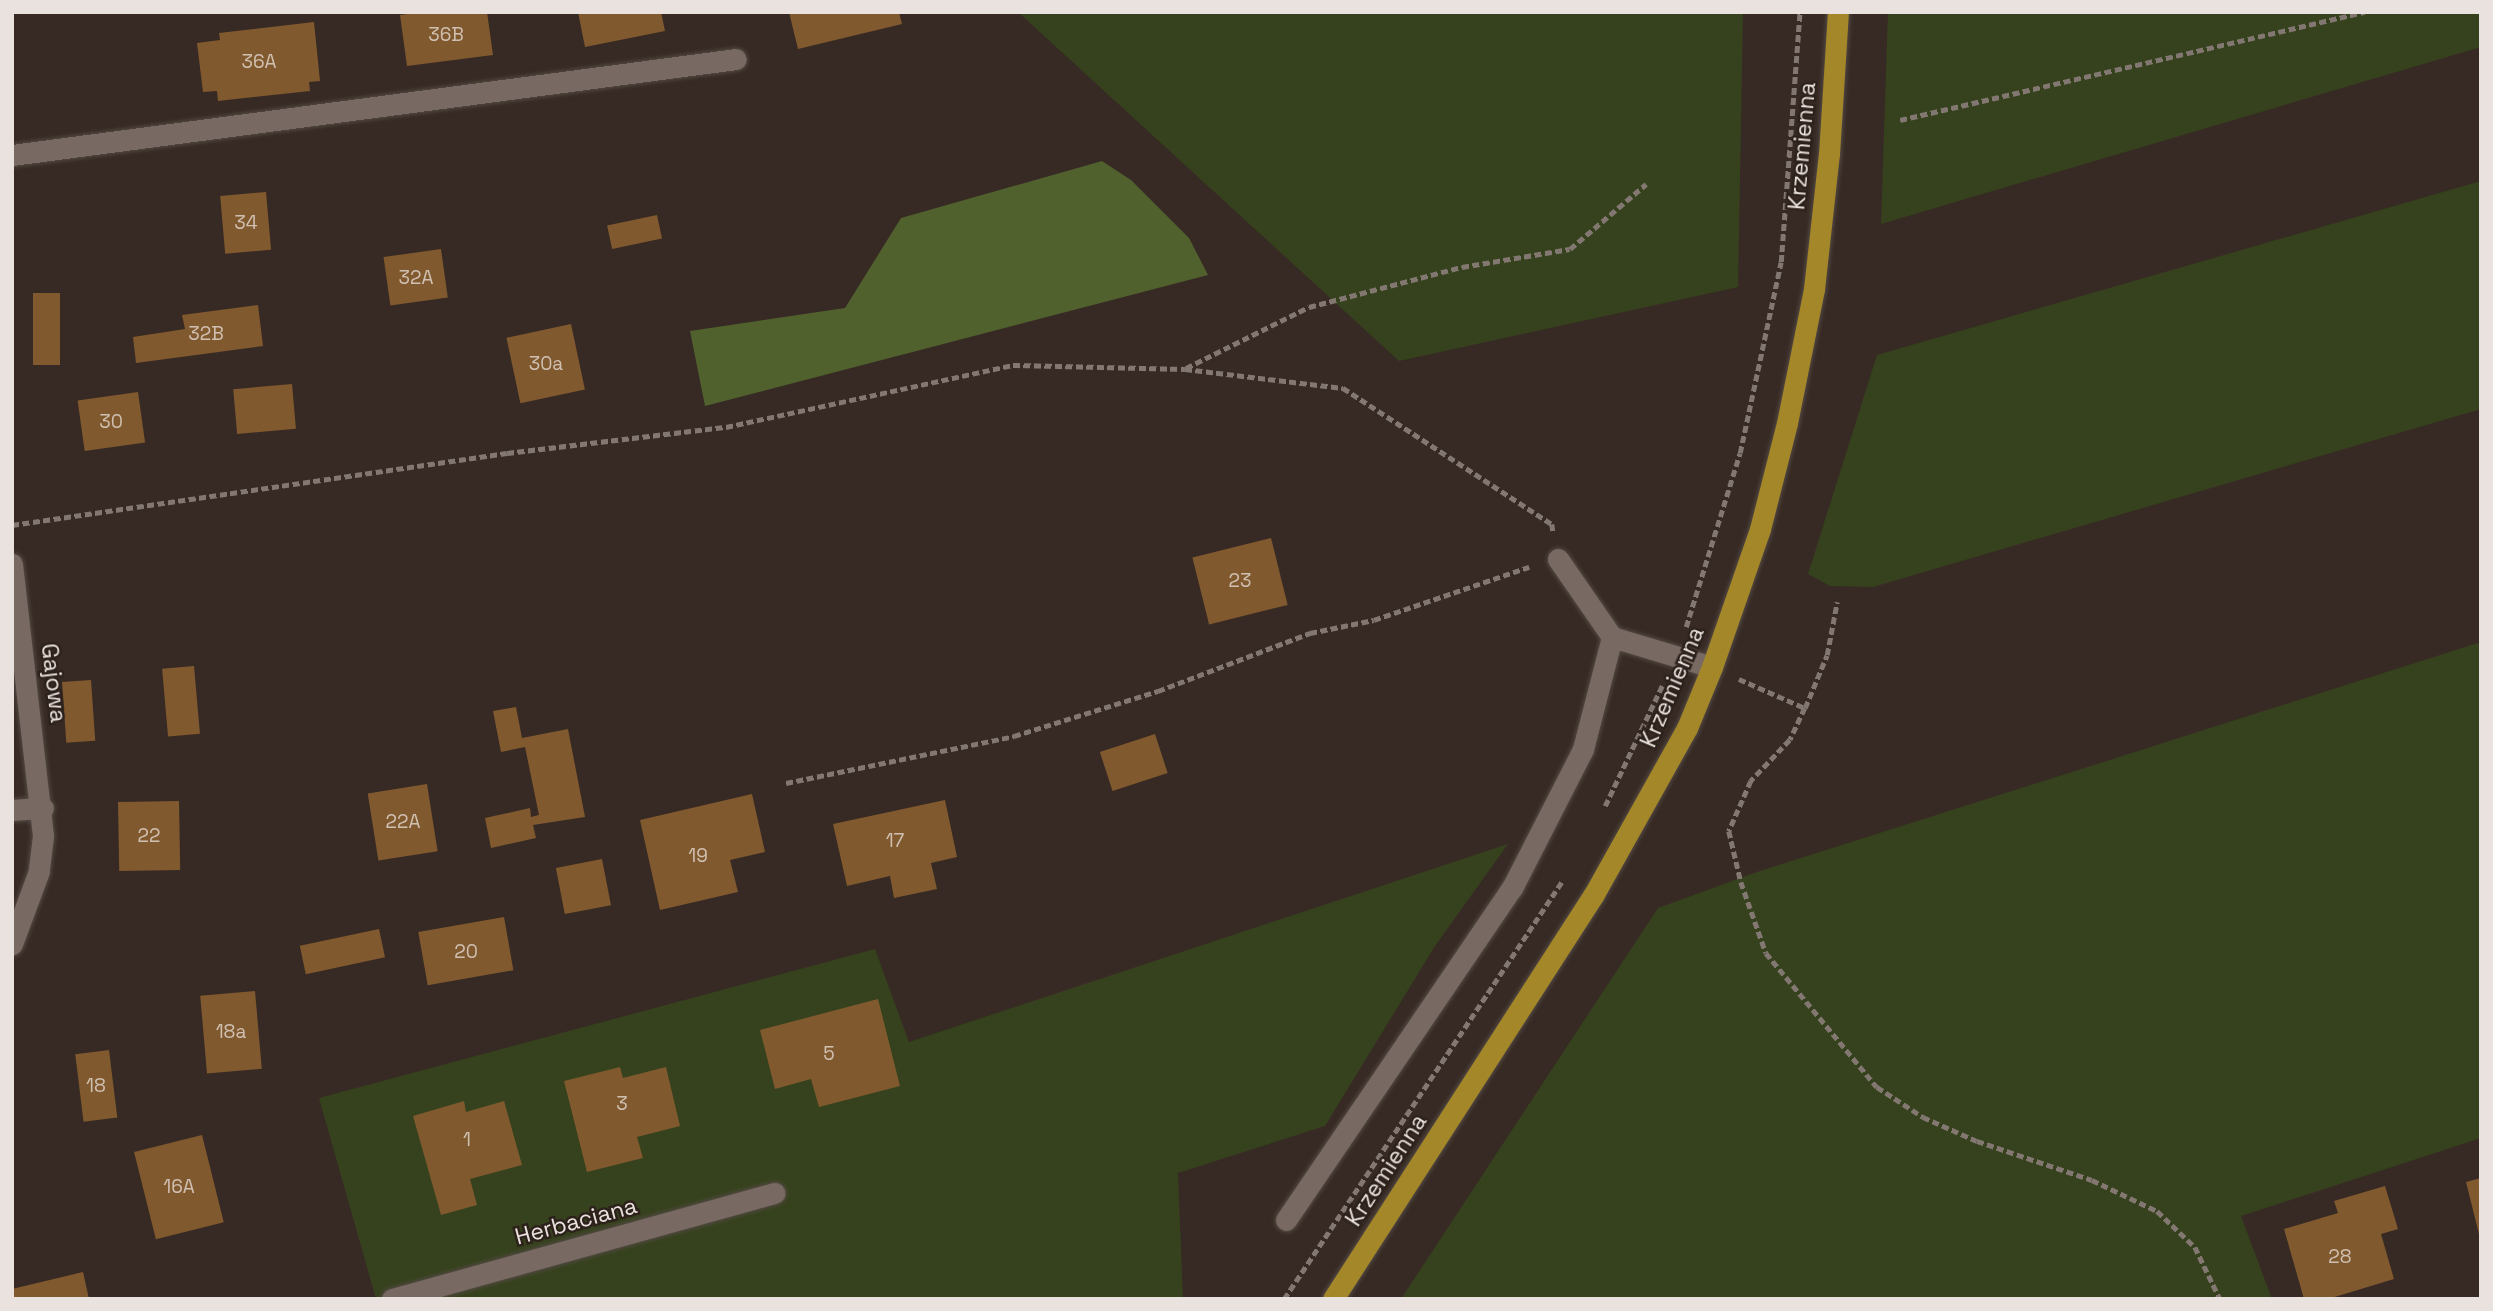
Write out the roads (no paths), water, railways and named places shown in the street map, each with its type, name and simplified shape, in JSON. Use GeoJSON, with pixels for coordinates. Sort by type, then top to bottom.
{"type":"FeatureCollection","features":[{"type":"Feature","properties":{"kind":"main road","name":"Krzemienna"},"geometry":{"type":"LineString","coordinates":[[1333,1299],[1593,896],[1665,770],[1712,667],[1760,529],[1787,423],[1814,289],[1829,153],[1838,12]]}},
{"type":"Feature","properties":{"kind":"street"},"geometry":{"type":"LineString","coordinates":[[12,155],[736,59]]}},
{"type":"Feature","properties":{"kind":"street"},"geometry":{"type":"LineString","coordinates":[[1558,559],[1612,637],[1712,667]]}},
{"type":"Feature","properties":{"kind":"street","name":"Gajowa"},"geometry":{"type":"LineString","coordinates":[[12,564],[43,808],[39,872],[12,944]]}},
{"type":"Feature","properties":{"kind":"street"},"geometry":{"type":"LineString","coordinates":[[1286,1220],[1512,888],[1583,749],[1612,637]]}},
{"type":"Feature","properties":{"kind":"street"},"geometry":{"type":"LineString","coordinates":[[12,810],[43,808]]}},
{"type":"Feature","properties":{"kind":"street","name":"Herbaciana"},"geometry":{"type":"LineString","coordinates":[[392,1299],[775,1193]]}}]}
